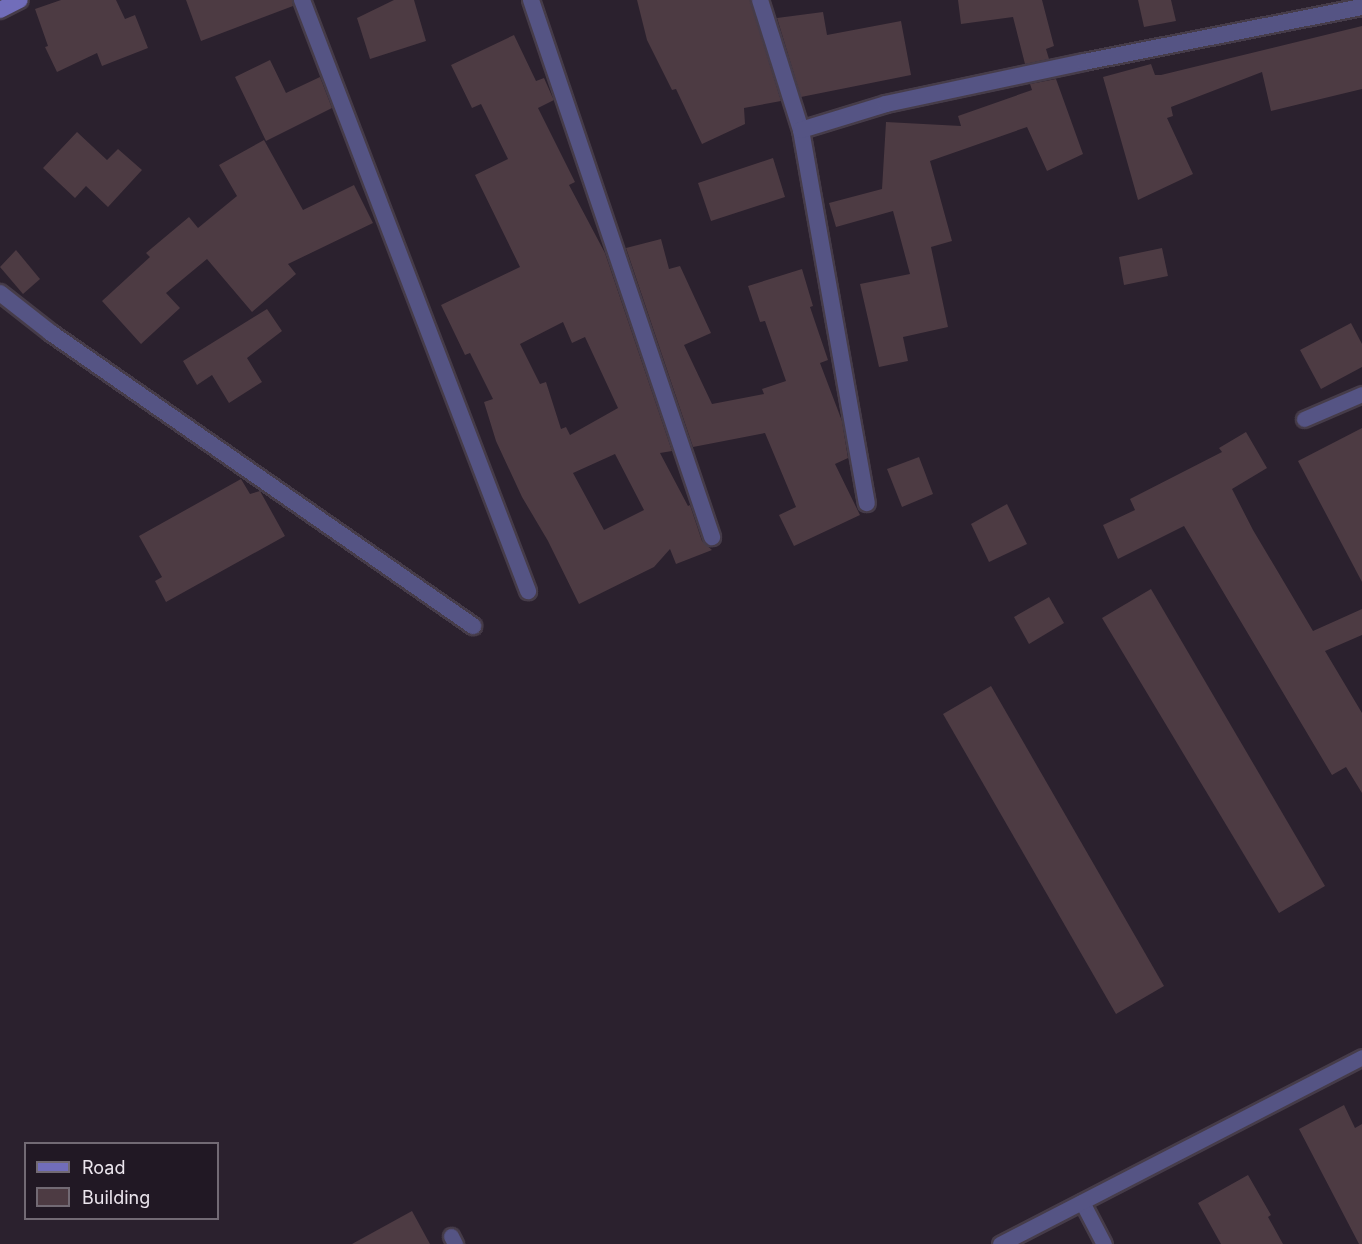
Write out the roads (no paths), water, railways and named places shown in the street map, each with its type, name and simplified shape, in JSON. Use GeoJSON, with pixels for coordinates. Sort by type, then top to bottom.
{"type":"FeatureCollection","features":[{"type":"Feature","properties":{"kind":"street"},"geometry":{"type":"LineString","coordinates":[[302,0],[528,591]]}},
{"type":"Feature","properties":{"kind":"street"},"geometry":{"type":"LineString","coordinates":[[531,0],[579,149],[712,537]]}},
{"type":"Feature","properties":{"kind":"street"},"geometry":{"type":"LineString","coordinates":[[760,0],[801,130],[867,503]]}},
{"type":"Feature","properties":{"kind":"street"},"geometry":{"type":"LineString","coordinates":[[801,130],[886,104],[1362,7]]}},
{"type":"Feature","properties":{"kind":"street"},"geometry":{"type":"LineString","coordinates":[[0,293],[51,333],[473,626]]}},
{"type":"Feature","properties":{"kind":"lane"},"geometry":{"type":"LineString","coordinates":[[1304,420],[1362,394]]}},
{"type":"Feature","properties":{"kind":"lane"},"geometry":{"type":"LineString","coordinates":[[1000,1244],[1362,1057]]}},
{"type":"Feature","properties":{"kind":"lane"},"geometry":{"type":"LineString","coordinates":[[1082,1202],[1104,1244]]}}]}
